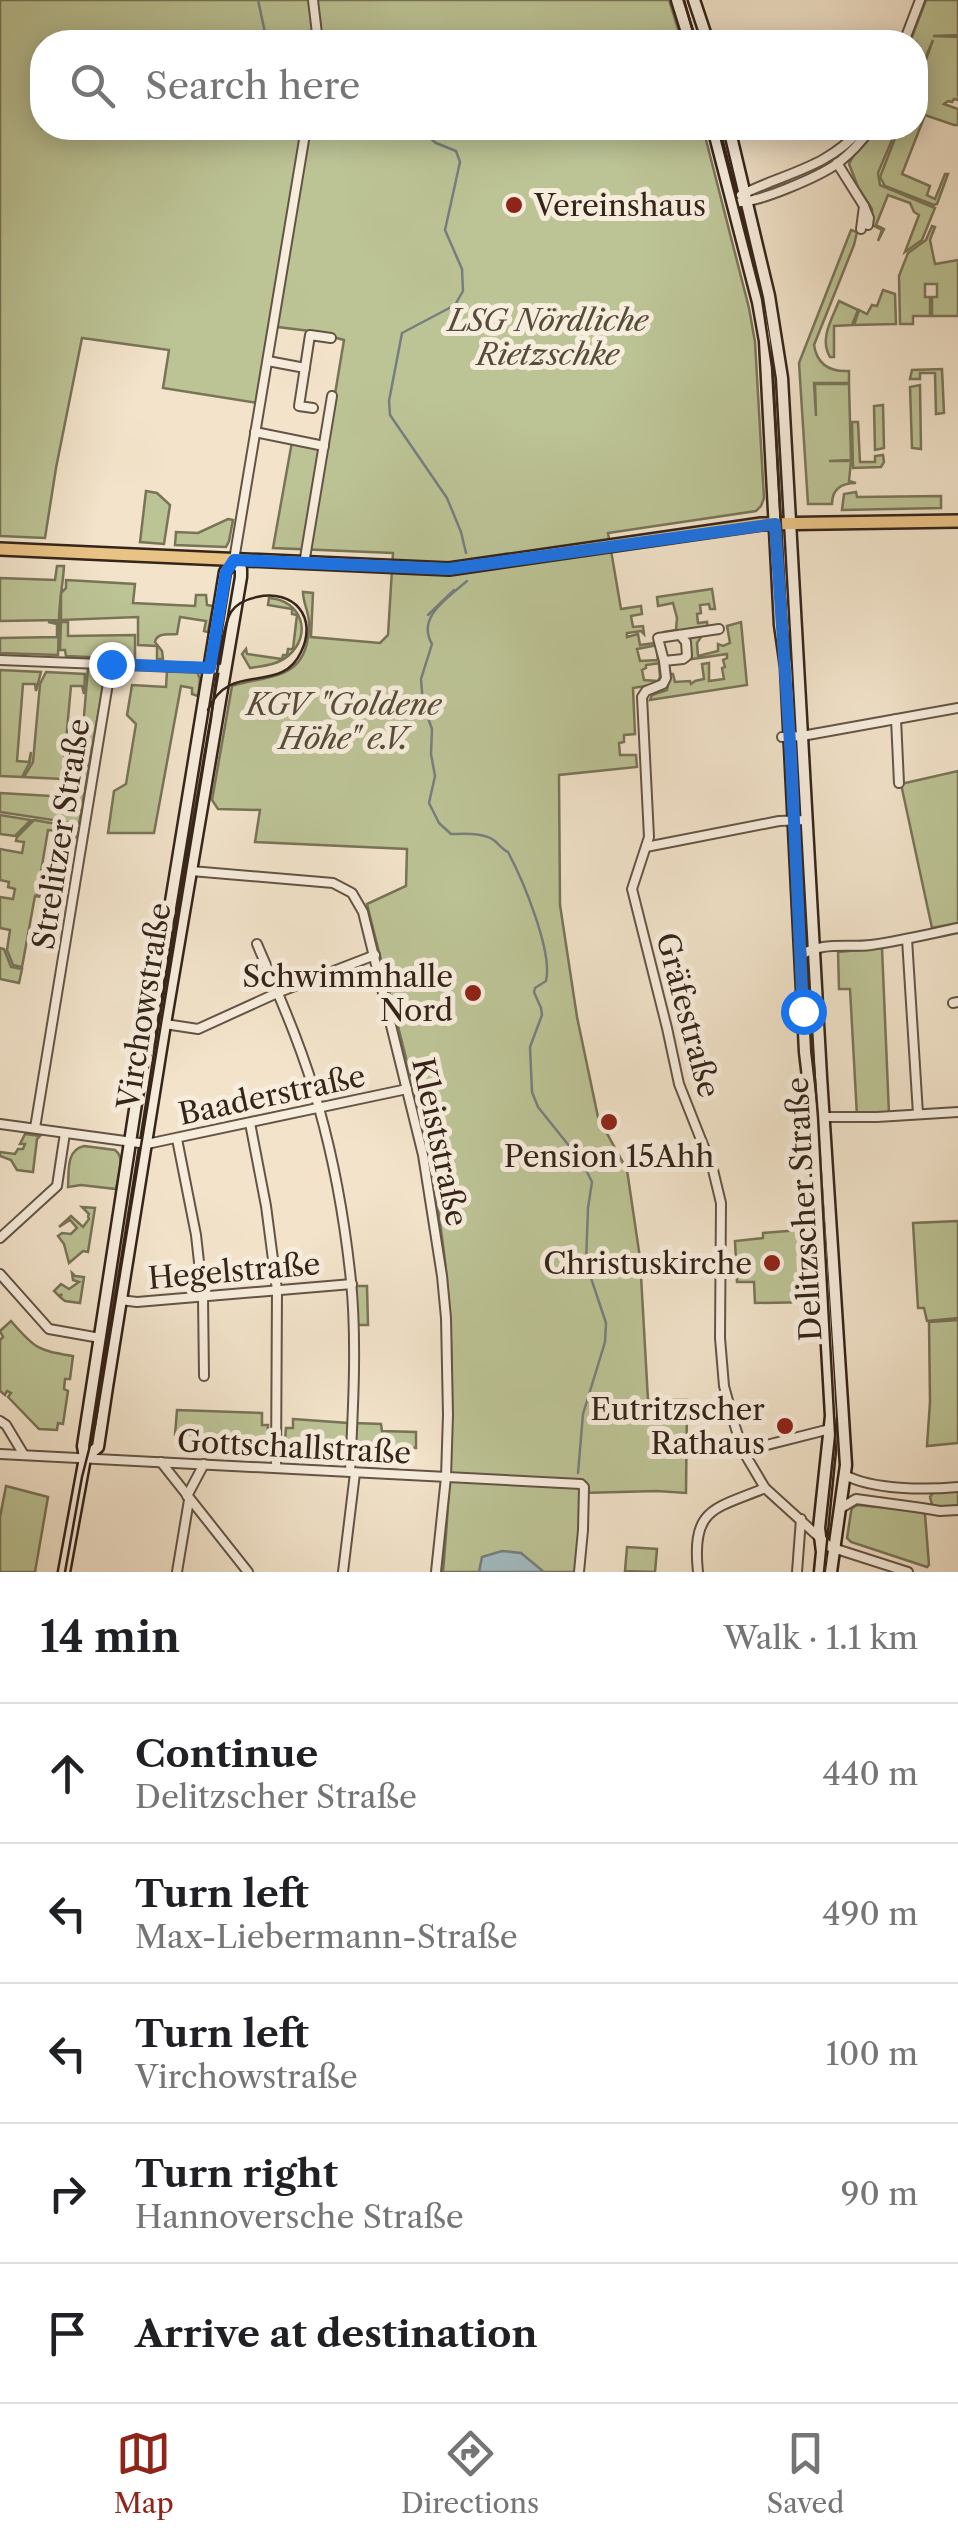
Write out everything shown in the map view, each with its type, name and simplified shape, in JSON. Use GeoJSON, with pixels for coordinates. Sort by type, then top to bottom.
{"type":"FeatureCollection","features":[{"type":"Feature","properties":{"kind":"main road"},"geometry":{"type":"LineString","coordinates":[[678,0],[687,30]]}},
{"type":"Feature","properties":{"kind":"main road"},"geometry":{"type":"LineString","coordinates":[[694,0],[704,30]]}},
{"type":"Feature","properties":{"kind":"main road","name":"Delitzscher Straße"},"geometry":{"type":"LineString","coordinates":[[715,140],[765,341],[806,1073],[818,1117],[845,1476],[831,1572]]}},
{"type":"Feature","properties":{"kind":"main road","name":"Delitzscher Straße"},"geometry":{"type":"LineString","coordinates":[[733,140],[776,333],[791,524],[814,949],[830,1429],[820,1518],[820,1572]]}},
{"type":"Feature","properties":{"kind":"main road"},"geometry":{"type":"LineString","coordinates":[[0,549],[449,569],[775,524],[958,521]]}},
{"type":"Feature","properties":{"kind":"main road","name":"Virchowstraße"},"geometry":{"type":"LineString","coordinates":[[64,1572],[85,1458],[83,1446],[130,1142],[226,572],[234,560],[241,572],[98,1447],[85,1458]]}},
{"type":"Feature","properties":{"kind":"street"},"geometry":{"type":"LineString","coordinates":[[313,0],[317,30]]}},
{"type":"Feature","properties":{"kind":"street"},"geometry":{"type":"LineString","coordinates":[[909,30],[920,0]]}},
{"type":"Feature","properties":{"kind":"street","name":"Virchowstraße"},"geometry":{"type":"LineString","coordinates":[[234,560],[304,140]]}},
{"type":"Feature","properties":{"kind":"street"},"geometry":{"type":"LineString","coordinates":[[732,202],[816,176],[852,140]]}},
{"type":"Feature","properties":{"kind":"street"},"geometry":{"type":"LineString","coordinates":[[834,160],[863,140]]}},
{"type":"Feature","properties":{"kind":"street"},"geometry":{"type":"LineString","coordinates":[[834,160],[864,206],[869,218],[865,227]]}},
{"type":"Feature","properties":{"kind":"street"},"geometry":{"type":"LineString","coordinates":[[313,408],[299,406],[310,334],[330,338]]}},
{"type":"Feature","properties":{"kind":"street"},"geometry":{"type":"LineString","coordinates":[[268,361],[305,368]]}},
{"type":"Feature","properties":{"kind":"street"},"geometry":{"type":"LineString","coordinates":[[304,564],[332,396]]}},
{"type":"Feature","properties":{"kind":"street"},"geometry":{"type":"LineString","coordinates":[[255,432],[324,446]]}},
{"type":"Feature","properties":{"kind":"street"},"geometry":{"type":"LineString","coordinates":[[680,635],[719,629]]}},
{"type":"Feature","properties":{"kind":"street","name":"Gräfestraße"},"geometry":{"type":"LineString","coordinates":[[664,661],[687,656],[686,642],[680,635],[658,638],[665,682],[642,696],[649,837],[632,889],[681,1092],[713,1170],[721,1203],[720,1338],[724,1386],[744,1451],[765,1488],[834,1550]]}},
{"type":"Feature","properties":{"kind":"street"},"geometry":{"type":"LineString","coordinates":[[0,660],[225,670]]}},
{"type":"Feature","properties":{"kind":"street","name":"Strelitzer Straße"},"geometry":{"type":"LineString","coordinates":[[35,1128],[111,664]]}},
{"type":"Feature","properties":{"kind":"street"},"geometry":{"type":"LineString","coordinates":[[786,737],[958,708]]}},
{"type":"Feature","properties":{"kind":"street"},"geometry":{"type":"LineString","coordinates":[[896,719],[899,783]]}},
{"type":"Feature","properties":{"kind":"street"},"geometry":{"type":"LineString","coordinates":[[646,847],[778,821],[807,820]]}},
{"type":"Feature","properties":{"kind":"street","name":"Kleiststraße"},"geometry":{"type":"LineString","coordinates":[[191,871],[332,883],[343,887],[359,902],[426,1173],[442,1276],[447,1364],[446,1477],[436,1572]]}},
{"type":"Feature","properties":{"kind":"street"},"geometry":{"type":"LineString","coordinates":[[800,956],[814,949],[860,946],[958,928]]}},
{"type":"Feature","properties":{"kind":"street"},"geometry":{"type":"LineString","coordinates":[[907,939],[918,1114]]}},
{"type":"Feature","properties":{"kind":"street"},"geometry":{"type":"LineString","coordinates":[[256,944],[300,1048],[319,1108],[339,1193],[352,1284],[352,1472],[343,1572]]}},
{"type":"Feature","properties":{"kind":"street"},"geometry":{"type":"LineString","coordinates":[[165,1024],[198,1029],[374,954]]}},
{"type":"Feature","properties":{"kind":"street","name":"Baaderstraße"},"geometry":{"type":"LineString","coordinates":[[0,1124],[147,1144],[407,1089]]}},
{"type":"Feature","properties":{"kind":"street"},"geometry":{"type":"LineString","coordinates":[[818,1117],[958,1112]]}},
{"type":"Feature","properties":{"kind":"street"},"geometry":{"type":"LineString","coordinates":[[250,1123],[277,1290],[276,1467]]}},
{"type":"Feature","properties":{"kind":"street"},"geometry":{"type":"LineString","coordinates":[[0,1238],[57,1186],[65,1133]]}},
{"type":"Feature","properties":{"kind":"street"},"geometry":{"type":"LineString","coordinates":[[176,1139],[196,1236],[204,1376]]}},
{"type":"Feature","properties":{"kind":"street"},"geometry":{"type":"LineString","coordinates":[[0,1274],[49,1329],[100,1338]]}},
{"type":"Feature","properties":{"kind":"street","name":"Hegelstraße"},"geometry":{"type":"LineString","coordinates":[[120,1300],[202,1298],[352,1284]]}},
{"type":"Feature","properties":{"kind":"street"},"geometry":{"type":"LineString","coordinates":[[0,1420],[24,1455]]}},
{"type":"Feature","properties":{"kind":"street"},"geometry":{"type":"LineString","coordinates":[[744,1451],[830,1429]]}},
{"type":"Feature","properties":{"kind":"street","name":"Gottschallstraße"},"geometry":{"type":"LineString","coordinates":[[0,1454],[581,1484],[584,1530],[579,1572]]}},
{"type":"Feature","properties":{"kind":"street"},"geometry":{"type":"LineString","coordinates":[[161,1462],[248,1572]]}},
{"type":"Feature","properties":{"kind":"street"},"geometry":{"type":"LineString","coordinates":[[176,1572],[188,1498],[204,1464]]}},
{"type":"Feature","properties":{"kind":"street"},"geometry":{"type":"LineString","coordinates":[[845,1476],[856,1481],[925,1490],[958,1487]]}},
{"type":"Feature","properties":{"kind":"street"},"geometry":{"type":"LineString","coordinates":[[698,1572],[699,1533],[706,1516],[718,1506],[765,1488]]}},
{"type":"Feature","properties":{"kind":"street"},"geometry":{"type":"LineString","coordinates":[[922,1508],[925,1490]]}},
{"type":"Feature","properties":{"kind":"street"},"geometry":{"type":"LineString","coordinates":[[841,1508],[856,1499],[940,1512],[958,1510]]}},
{"type":"Feature","properties":{"kind":"street"},"geometry":{"type":"LineString","coordinates":[[797,1572],[802,1519]]}},
{"type":"Feature","properties":{"kind":"street"},"geometry":{"type":"LineString","coordinates":[[834,1550],[908,1572]]}},
{"type":"Feature","properties":{"kind":"green space","name":"LSG Nördliche Rietzschke"},"geometry":{"type":"Polygon","coordinates":[[[0,0],[669,0],[678,30],[30,30],[30,140],[706,140],[755,342],[764,498],[756,511],[608,533],[621,609],[641,606],[642,614],[631,616],[633,627],[643,626],[644,634],[627,633],[627,637],[638,634],[640,645],[655,643],[656,634],[658,645],[637,649],[640,661],[658,660],[659,652],[661,663],[646,665],[642,670],[644,680],[658,681],[659,665],[663,676],[657,684],[633,688],[635,734],[624,735],[624,742],[619,743],[620,755],[636,755],[637,767],[559,775],[560,905],[577,1017],[598,1117],[627,1170],[640,1258],[648,1400],[687,1400],[686,1493],[582,1493],[575,1572],[443,1572],[452,1412],[451,1332],[444,1253],[421,1121],[367,904],[406,886],[407,849],[255,842],[260,810],[218,809],[212,800],[232,686],[286,672],[303,656],[309,623],[303,592],[313,593],[311,637],[380,643],[388,635],[393,553],[273,548],[293,436],[327,442],[344,340],[269,326],[257,403],[163,388],[169,350],[82,338],[45,538],[0,536],[0,0]]]}},
{"type":"Feature","properties":{"kind":"green space"},"geometry":{"type":"Polygon","coordinates":[[[926,0],[958,0],[958,35],[933,36],[958,37],[958,100],[944,104],[958,109],[958,125],[928,116],[928,54],[933,40],[928,52],[928,30],[915,30],[926,0]]]}},
{"type":"Feature","properties":{"kind":"green space"},"geometry":{"type":"Polygon","coordinates":[[[865,140],[892,140],[878,173],[880,185],[935,208],[922,240],[905,252],[919,215],[910,203],[888,195],[876,225],[884,229],[878,241],[882,230],[872,225],[872,209],[849,164],[865,140]]]}},
{"type":"Feature","properties":{"kind":"green space"},"geometry":{"type":"Polygon","coordinates":[[[894,140],[915,140],[902,174],[930,186],[927,195],[935,199],[948,174],[934,205],[885,186],[880,177],[894,140]]]}},
{"type":"Feature","properties":{"kind":"green space"},"geometry":{"type":"Polygon","coordinates":[[[932,226],[935,227],[930,240],[935,264],[958,260],[958,316],[932,316],[937,284],[925,284],[930,316],[913,316],[913,324],[900,324],[899,276],[908,253],[926,240],[932,226]]]}},
{"type":"Feature","properties":{"kind":"green space"},"geometry":{"type":"Polygon","coordinates":[[[851,230],[857,232],[854,245],[814,345],[826,366],[849,371],[849,383],[814,383],[816,416],[815,384],[849,384],[851,460],[829,461],[851,461],[849,481],[856,483],[839,487],[832,504],[808,504],[799,363],[851,230]]]}},
{"type":"Feature","properties":{"kind":"green space"},"geometry":{"type":"Polygon","coordinates":[[[883,290],[895,294],[896,324],[854,325],[859,310],[867,314],[872,305],[877,306],[883,290]]]}},
{"type":"Feature","properties":{"kind":"green space"},"geometry":{"type":"Polygon","coordinates":[[[839,301],[858,310],[852,325],[834,326],[834,357],[830,357],[826,336],[839,301]]]}},
{"type":"Feature","properties":{"kind":"green space"},"geometry":{"type":"Polygon","coordinates":[[[942,369],[944,413],[936,414],[935,373],[920,373],[920,379],[910,379],[912,370],[942,369]]]}},
{"type":"Feature","properties":{"kind":"green space"},"geometry":{"type":"Polygon","coordinates":[[[920,385],[921,449],[912,448],[910,387],[920,385]]]}},
{"type":"Feature","properties":{"kind":"green space"},"geometry":{"type":"Polygon","coordinates":[[[883,405],[884,448],[875,450],[874,406],[883,405]]]}},
{"type":"Feature","properties":{"kind":"green space"},"geometry":{"type":"Polygon","coordinates":[[[852,422],[858,422],[860,462],[875,462],[875,456],[883,455],[881,467],[853,468],[852,422]]]}},
{"type":"Feature","properties":{"kind":"green space"},"geometry":{"type":"Polygon","coordinates":[[[146,491],[157,493],[170,505],[164,544],[140,542],[146,491]]]}},
{"type":"Feature","properties":{"kind":"green space"},"geometry":{"type":"Polygon","coordinates":[[[856,492],[857,497],[941,496],[941,508],[842,510],[844,494],[856,492]]]}},
{"type":"Feature","properties":{"kind":"green space"},"geometry":{"type":"Polygon","coordinates":[[[233,520],[226,547],[175,545],[176,532],[198,533],[233,520]]]}},
{"type":"Feature","properties":{"kind":"green space"},"geometry":{"type":"Polygon","coordinates":[[[57,566],[64,566],[59,620],[0,621],[0,578],[55,580],[57,566]]]}},
{"type":"Feature","properties":{"kind":"green space"},"geometry":{"type":"Polygon","coordinates":[[[66,580],[135,584],[133,603],[195,606],[196,595],[206,595],[207,605],[213,606],[208,632],[204,631],[206,621],[180,617],[177,634],[156,639],[163,659],[157,659],[157,646],[138,645],[138,617],[61,620],[61,593],[66,580]]]}},
{"type":"Feature","properties":{"kind":"green space"},"geometry":{"type":"Polygon","coordinates":[[[712,589],[715,609],[710,609],[709,604],[700,605],[701,613],[697,614],[698,623],[707,622],[708,629],[665,635],[664,632],[676,630],[677,618],[673,603],[658,606],[657,597],[712,589]]]}},
{"type":"Feature","properties":{"kind":"green space"},"geometry":{"type":"Polygon","coordinates":[[[269,598],[280,600],[289,605],[296,612],[302,629],[300,638],[296,648],[284,659],[250,668],[242,654],[246,649],[247,654],[282,659],[288,649],[293,649],[297,615],[292,614],[292,609],[268,605],[269,598]]]}},
{"type":"Feature","properties":{"kind":"green space"},"geometry":{"type":"Polygon","coordinates":[[[48,622],[59,622],[58,655],[0,653],[0,638],[57,637],[57,624],[48,622]]]}},
{"type":"Feature","properties":{"kind":"green space"},"geometry":{"type":"Polygon","coordinates":[[[61,622],[68,622],[68,636],[135,635],[135,659],[66,656],[65,650],[60,650],[61,622]]]}},
{"type":"Feature","properties":{"kind":"green space"},"geometry":{"type":"Polygon","coordinates":[[[741,622],[747,685],[650,700],[652,695],[667,690],[670,674],[675,682],[691,684],[704,679],[702,664],[709,663],[709,681],[724,679],[722,668],[727,654],[692,659],[689,636],[703,634],[697,643],[698,656],[718,651],[718,644],[730,643],[727,626],[741,622]]]}},
{"type":"Feature","properties":{"kind":"green space"},"geometry":{"type":"Polygon","coordinates":[[[88,668],[100,669],[105,676],[89,765],[80,764],[88,668]]]}},
{"type":"Feature","properties":{"kind":"green space"},"geometry":{"type":"Polygon","coordinates":[[[0,670],[41,672],[36,691],[35,684],[23,684],[17,761],[29,762],[31,752],[30,762],[22,777],[0,776],[0,670]]]}},
{"type":"Feature","properties":{"kind":"green space"},"geometry":{"type":"Polygon","coordinates":[[[167,671],[197,672],[200,679],[198,696],[192,694],[192,688],[181,686],[154,833],[108,833],[114,791],[126,784],[136,724],[127,715],[132,685],[166,687],[167,671]]]}},
{"type":"Feature","properties":{"kind":"green space"},"geometry":{"type":"Polygon","coordinates":[[[46,672],[85,674],[84,694],[82,686],[71,686],[64,762],[75,764],[79,754],[78,764],[62,779],[24,777],[33,762],[40,684],[46,672]]]}},
{"type":"Feature","properties":{"kind":"green space"},"geometry":{"type":"Polygon","coordinates":[[[80,765],[89,767],[79,824],[0,812],[0,793],[68,797],[69,785],[61,782],[80,765]]]}},
{"type":"Feature","properties":{"kind":"green space"},"geometry":{"type":"Polygon","coordinates":[[[958,771],[958,923],[932,928],[901,784],[958,771]]]}},
{"type":"Feature","properties":{"kind":"green space"},"geometry":{"type":"Polygon","coordinates":[[[0,815],[31,820],[15,836],[0,834],[0,815]]]}},
{"type":"Feature","properties":{"kind":"green space"},"geometry":{"type":"Polygon","coordinates":[[[34,820],[79,828],[77,837],[70,840],[59,837],[59,831],[48,830],[37,895],[48,897],[50,890],[61,891],[60,900],[35,896],[22,967],[13,965],[7,950],[10,930],[0,928],[0,897],[13,899],[15,889],[0,880],[0,849],[22,853],[24,842],[16,841],[17,837],[34,820]]]}},
{"type":"Feature","properties":{"kind":"green space"},"geometry":{"type":"Polygon","coordinates":[[[0,948],[11,967],[22,969],[19,983],[0,979],[0,948]]]}},
{"type":"Feature","properties":{"kind":"green space"},"geometry":{"type":"Polygon","coordinates":[[[882,948],[889,1114],[857,1116],[850,989],[839,989],[838,952],[882,948]]]}},
{"type":"Feature","properties":{"kind":"green space"},"geometry":{"type":"Polygon","coordinates":[[[25,1134],[40,1136],[33,1172],[17,1170],[11,1160],[0,1156],[0,1152],[15,1154],[23,1149],[25,1144],[20,1144],[25,1134]]]}},
{"type":"Feature","properties":{"kind":"green space"},"geometry":{"type":"Polygon","coordinates":[[[84,1146],[118,1153],[116,1189],[68,1187],[71,1157],[84,1146]]]}},
{"type":"Feature","properties":{"kind":"green space"},"geometry":{"type":"Polygon","coordinates":[[[82,1207],[95,1208],[88,1252],[83,1251],[69,1263],[58,1236],[71,1234],[77,1228],[70,1220],[59,1227],[71,1216],[83,1227],[89,1214],[82,1207]]]}},
{"type":"Feature","properties":{"kind":"green space"},"geometry":{"type":"Polygon","coordinates":[[[958,1221],[958,1318],[927,1321],[924,1308],[918,1308],[913,1223],[958,1221]]]}},
{"type":"Feature","properties":{"kind":"green space"},"geometry":{"type":"Polygon","coordinates":[[[812,1229],[815,1302],[755,1303],[754,1282],[737,1282],[735,1241],[763,1238],[763,1233],[812,1229]]]}},
{"type":"Feature","properties":{"kind":"green space"},"geometry":{"type":"Polygon","coordinates":[[[72,1273],[84,1277],[80,1303],[65,1301],[60,1297],[62,1294],[54,1291],[61,1284],[69,1289],[79,1282],[73,1280],[72,1273]]]}},
{"type":"Feature","properties":{"kind":"green space"},"geometry":{"type":"Polygon","coordinates":[[[356,1286],[367,1286],[368,1325],[358,1325],[356,1286]]]}},
{"type":"Feature","properties":{"kind":"green space"},"geometry":{"type":"Polygon","coordinates":[[[958,1320],[958,1443],[927,1446],[929,1322],[958,1320]]]}},
{"type":"Feature","properties":{"kind":"green space"},"geometry":{"type":"Polygon","coordinates":[[[11,1321],[38,1347],[73,1356],[70,1379],[65,1379],[64,1389],[68,1391],[63,1424],[58,1423],[57,1430],[39,1429],[8,1397],[11,1393],[7,1391],[5,1395],[0,1391],[0,1331],[11,1321]]]}},
{"type":"Feature","properties":{"kind":"green space"},"geometry":{"type":"Polygon","coordinates":[[[177,1410],[262,1413],[262,1425],[268,1425],[267,1440],[175,1435],[177,1410]]]}},
{"type":"Feature","properties":{"kind":"green space"},"geometry":{"type":"Polygon","coordinates":[[[293,1419],[348,1423],[347,1445],[285,1441],[286,1428],[293,1428],[293,1419]]]}},
{"type":"Feature","properties":{"kind":"green space"},"geometry":{"type":"Polygon","coordinates":[[[355,1423],[381,1424],[382,1431],[416,1432],[416,1448],[354,1445],[355,1423]]]}},
{"type":"Feature","properties":{"kind":"green space"},"geometry":{"type":"Polygon","coordinates":[[[6,1486],[48,1497],[35,1572],[0,1572],[0,1517],[6,1486]]]}},
{"type":"Feature","properties":{"kind":"green space"},"geometry":{"type":"Polygon","coordinates":[[[958,1489],[958,1507],[933,1508],[933,1492],[958,1489]]]}},
{"type":"Feature","properties":{"kind":"green space"},"geometry":{"type":"Polygon","coordinates":[[[858,1505],[925,1514],[929,1565],[851,1542],[847,1538],[851,1512],[858,1505]]]}},
{"type":"Feature","properties":{"kind":"green space"},"geometry":{"type":"Polygon","coordinates":[[[627,1547],[657,1549],[655,1572],[625,1571],[627,1547]]]}},
{"type":"Feature","properties":{"kind":"water"},"geometry":{"type":"Polygon","coordinates":[[[502,1551],[521,1553],[544,1572],[479,1572],[482,1557],[502,1551]]]}},
{"type":"Feature","properties":{"kind":"waterway"},"geometry":{"type":"LineString","coordinates":[[258,0],[264,30]]}},
{"type":"Feature","properties":{"kind":"waterway"},"geometry":{"type":"LineString","coordinates":[[432,140],[456,151],[460,162],[445,230],[462,269],[463,291],[455,305],[402,333],[389,401],[390,415],[447,498],[466,553]]}},
{"type":"Feature","properties":{"kind":"waterway"},"geometry":{"type":"LineString","coordinates":[[467,581],[443,601],[428,625],[432,644],[421,679],[423,704],[432,729],[435,776],[429,803],[439,823],[451,834],[485,836],[508,852],[541,935],[547,968],[546,981],[534,992],[542,1015],[530,1047],[532,1092],[538,1107],[582,1162],[592,1182],[586,1263],[606,1323],[605,1342],[583,1414],[578,1473]]}},
{"type":"Feature","properties":{"kind":"waterway"},"geometry":{"type":"LineString","coordinates":[[428,615],[454,590]]}},
{"type":"Feature","properties":{"kind":"tram line"},"geometry":{"type":"LineString","coordinates":[[684,0],[693,30]]}},
{"type":"Feature","properties":{"kind":"tram line"},"geometry":{"type":"LineString","coordinates":[[721,140],[762,299],[772,367],[836,1451],[824,1572]]}},
{"type":"Feature","properties":{"kind":"tram line"},"geometry":{"type":"LineString","coordinates":[[65,1572],[95,1426],[211,719],[212,709],[214,695],[216,680],[218,663],[224,632],[231,612],[246,600],[270,596],[292,602],[304,617],[306,628],[306,639],[292,665],[281,673],[229,686],[217,695],[208,710]]}},
{"type":"Feature","properties":{"kind":"place","name":"Vereinshaus"},"geometry":{"type":"Point","coordinates":[514,205]}},
{"type":"Feature","properties":{"kind":"place","name":"Schwimmhalle Nord"},"geometry":{"type":"Point","coordinates":[473,993]}},
{"type":"Feature","properties":{"kind":"place","name":"Pension 15Ahh"},"geometry":{"type":"Point","coordinates":[609,1122]}},
{"type":"Feature","properties":{"kind":"place","name":"Christuskirche"},"geometry":{"type":"Point","coordinates":[772,1263]}},
{"type":"Feature","properties":{"kind":"place","name":"Eutritzscher Rathaus"},"geometry":{"type":"Point","coordinates":[785,1426]}},
{"type":"Feature","properties":{"kind":"route"},"geometry":{"type":"LineString","coordinates":[[111,664],[210,668],[226,568],[234,560],[449,569],[775,524],[803,1011]]}},
{"type":"Feature","properties":{"kind":"park label","name":"KGV \"Goldene Höhe\" e.V."},"geometry":{"type":"Point","coordinates":[344,721]}}]}
